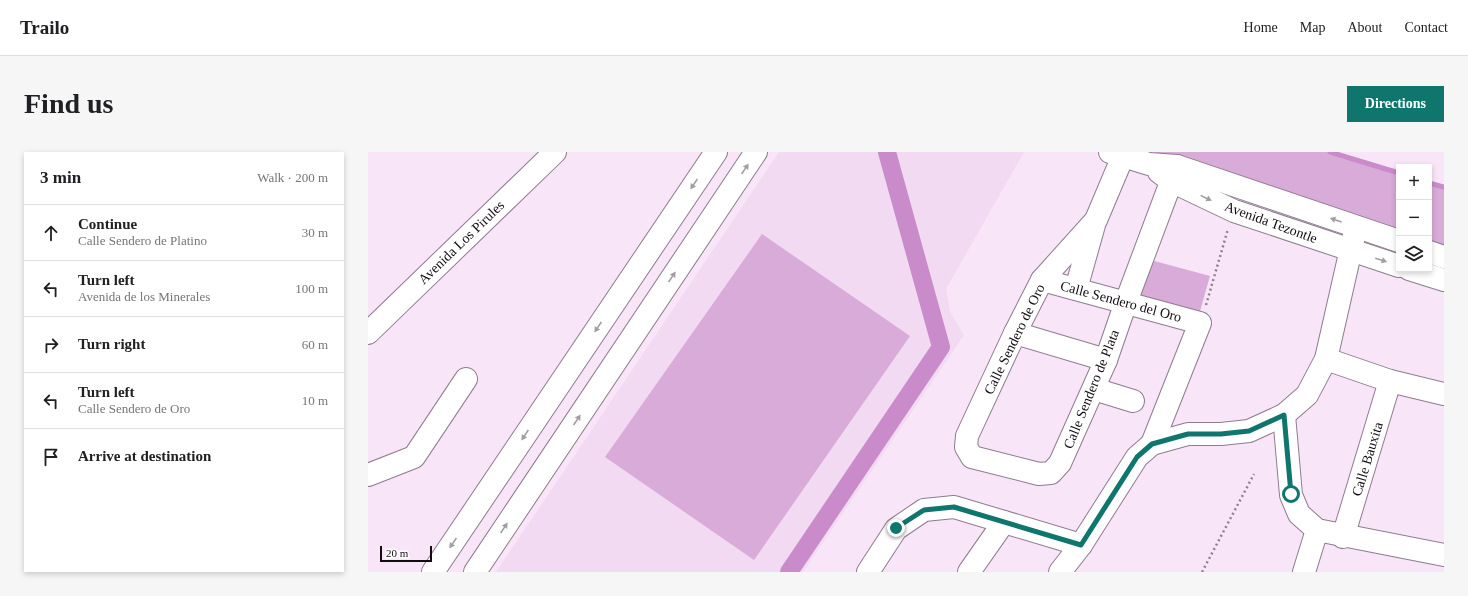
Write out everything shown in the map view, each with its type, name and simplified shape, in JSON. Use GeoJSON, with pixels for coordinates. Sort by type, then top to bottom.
{"type":"FeatureCollection","features":[{"type":"Feature","properties":{"kind":"street","name":"Avenida Los Pirules"},"geometry":{"type":"LineString","coordinates":[[368,333],[554,152]]}},
{"type":"Feature","properties":{"kind":"street"},"geometry":{"type":"LineString","coordinates":[[433,572],[716,152]]}},
{"type":"Feature","properties":{"kind":"street"},"geometry":{"type":"LineString","coordinates":[[475,572],[756,152]]}},
{"type":"Feature","properties":{"kind":"street","name":"Avenida Tezontle"},"geometry":{"type":"LineString","coordinates":[[1116,154],[1149,164],[1174,174],[1356,226],[1396,241]]}},
{"type":"Feature","properties":{"kind":"street","name":"Calle Sendero de Oro"},"geometry":{"type":"LineString","coordinates":[[1051,472],[1040,474],[972,457],[966,447],[967,436],[1015,333],[1042,280],[1096,220],[1116,154]]}},
{"type":"Feature","properties":{"kind":"street","name":"Avenida Tezontle"},"geometry":{"type":"LineString","coordinates":[[1174,174],[1234,211],[1396,265]]}},
{"type":"Feature","properties":{"kind":"street","name":"Calle Sendero de Plata"},"geometry":{"type":"LineString","coordinates":[[1051,472],[1060,463],[1106,360],[1174,174]]}},
{"type":"Feature","properties":{"kind":"street"},"geometry":{"type":"LineString","coordinates":[[1076,289],[1096,220]]}},
{"type":"Feature","properties":{"kind":"street"},"geometry":{"type":"LineString","coordinates":[[1060,572],[1081,545],[1137,457],[1152,444],[1188,434],[1221,434],[1249,431],[1284,415],[1307,394],[1326,359],[1356,226]]}},
{"type":"Feature","properties":{"kind":"street"},"geometry":{"type":"LineString","coordinates":[[1432,253],[1444,257]]}},
{"type":"Feature","properties":{"kind":"street"},"geometry":{"type":"LineString","coordinates":[[1419,272],[1444,280]]}},
{"type":"Feature","properties":{"kind":"street"},"geometry":{"type":"LineString","coordinates":[[631,278],[660,296]]}},
{"type":"Feature","properties":{"kind":"street","name":"Calle Sendero del Oro"},"geometry":{"type":"LineString","coordinates":[[1042,280],[1200,322]]}},
{"type":"Feature","properties":{"kind":"street"},"geometry":{"type":"LineString","coordinates":[[613,305],[641,324]]}},
{"type":"Feature","properties":{"kind":"street"},"geometry":{"type":"LineString","coordinates":[[1152,444],[1200,322]]}},
{"type":"Feature","properties":{"kind":"street"},"geometry":{"type":"LineString","coordinates":[[1015,333],[1106,360]]}},
{"type":"Feature","properties":{"kind":"street"},"geometry":{"type":"LineString","coordinates":[[1326,359],[1390,381],[1444,394]]}},
{"type":"Feature","properties":{"kind":"street"},"geometry":{"type":"LineString","coordinates":[[368,475],[414,457],[466,378]]}},
{"type":"Feature","properties":{"kind":"street","name":"Calle Bauxita"},"geometry":{"type":"LineString","coordinates":[[1343,536],[1390,381]]}},
{"type":"Feature","properties":{"kind":"street"},"geometry":{"type":"LineString","coordinates":[[1094,388],[1133,401]]}},
{"type":"Feature","properties":{"kind":"street"},"geometry":{"type":"LineString","coordinates":[[1284,415],[1291,494],[1299,514],[1317,530],[1444,555]]}},
{"type":"Feature","properties":{"kind":"street"},"geometry":{"type":"LineString","coordinates":[[868,572],[896,528],[924,510],[954,507],[1081,545]]}},
{"type":"Feature","properties":{"kind":"street"},"geometry":{"type":"LineString","coordinates":[[970,572],[1004,522]]}},
{"type":"Feature","properties":{"kind":"street"},"geometry":{"type":"LineString","coordinates":[[1304,572],[1317,530]]}},
{"type":"Feature","properties":{"kind":"path"},"geometry":{"type":"LineString","coordinates":[[1200,322],[1234,211]]}},
{"type":"Feature","properties":{"kind":"path"},"geometry":{"type":"LineString","coordinates":[[1202,572],[1254,474]]}},
{"type":"Feature","properties":{"kind":"shaded area"},"geometry":{"type":"Polygon","coordinates":[[[779,152],[1024,152],[946,289],[950,312],[964,335],[803,572],[496,572],[779,152]]]}},
{"type":"Feature","properties":{"kind":"shaded area"},"geometry":{"type":"Polygon","coordinates":[[[1149,152],[1331,152],[1396,172],[1396,238],[1149,152]]]}},
{"type":"Feature","properties":{"kind":"shaded area"},"geometry":{"type":"Polygon","coordinates":[[[1432,183],[1444,187],[1444,254],[1432,250],[1432,183]]]}},
{"type":"Feature","properties":{"kind":"shaded area"},"geometry":{"type":"Polygon","coordinates":[[[762,234],[910,336],[754,560],[605,457],[762,234]]]}},
{"type":"Feature","properties":{"kind":"shaded area"},"geometry":{"type":"Polygon","coordinates":[[[1147,259],[1210,276],[1199,315],[1136,298],[1147,259]]]}},
{"type":"Feature","properties":{"kind":"waterway"},"geometry":{"type":"LineString","coordinates":[[789,572],[941,347],[887,152]]}},
{"type":"Feature","properties":{"kind":"waterway"},"geometry":{"type":"LineString","coordinates":[[1330,152],[1396,172]]}},
{"type":"Feature","properties":{"kind":"waterway"},"geometry":{"type":"LineString","coordinates":[[1432,184],[1444,187]]}},
{"type":"Feature","properties":{"kind":"route"},"geometry":{"type":"LineString","coordinates":[[896,528],[924,510],[954,507],[1081,545],[1137,457],[1152,444],[1188,434],[1221,434],[1249,431],[1284,415],[1291,494]]}}]}
